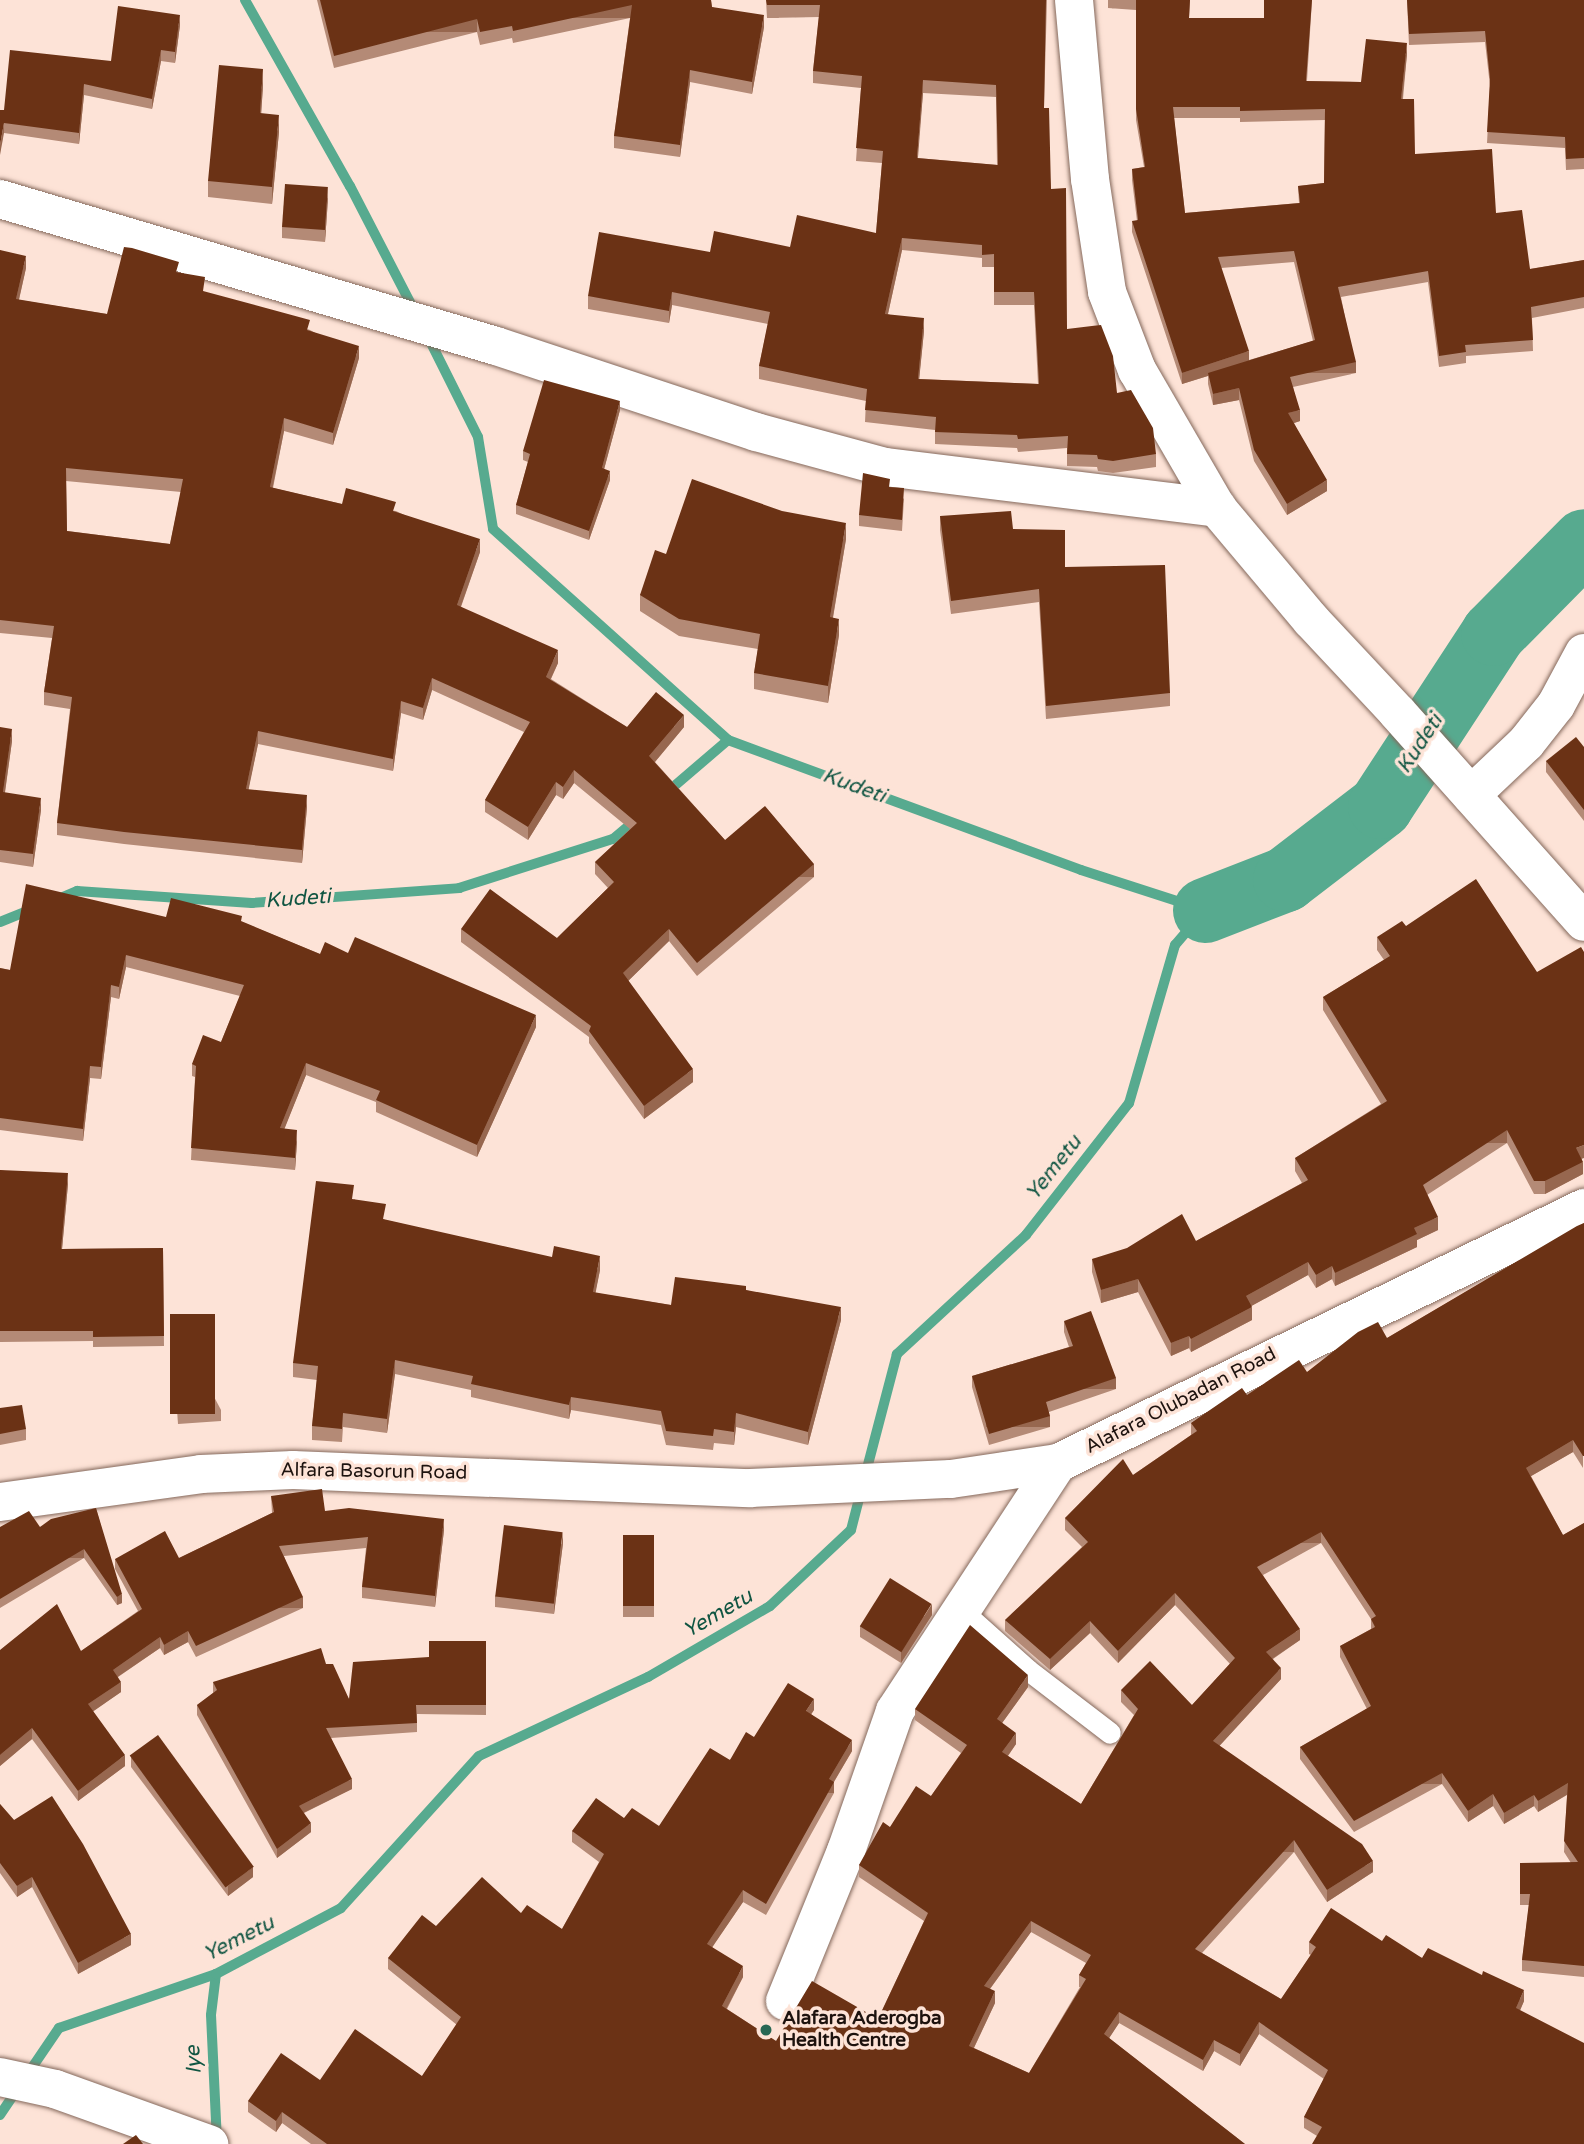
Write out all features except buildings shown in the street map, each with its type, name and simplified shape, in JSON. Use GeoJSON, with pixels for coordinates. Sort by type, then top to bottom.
{"type":"FeatureCollection","features":[{"type":"Feature","properties":{"kind":"street"},"geometry":{"type":"LineString","coordinates":[[1074,0],[1090,179],[1107,292],[1137,370],[1217,508],[1311,620],[1446,763],[1584,922]]}},
{"type":"Feature","properties":{"kind":"street"},"geometry":{"type":"LineString","coordinates":[[0,199],[496,346],[756,432],[885,467],[1217,508]]}},
{"type":"Feature","properties":{"kind":"street"},"geometry":{"type":"LineString","coordinates":[[1471,794],[1526,743],[1556,705],[1584,653]]}},
{"type":"Feature","properties":{"kind":"street","name":"Alafara Olubadan Road"},"geometry":{"type":"LineString","coordinates":[[750,1488],[951,1479],[1058,1463],[1584,1208]]}},
{"type":"Feature","properties":{"kind":"street"},"geometry":{"type":"LineString","coordinates":[[785,2001],[846,1851],[895,1711],[1058,1463]]}},
{"type":"Feature","properties":{"kind":"street","name":"Alfara Basorun Road"},"geometry":{"type":"LineString","coordinates":[[0,1502],[201,1474],[293,1470],[750,1488]]}},
{"type":"Feature","properties":{"kind":"street"},"geometry":{"type":"LineString","coordinates":[[0,2077],[55,2089],[209,2144]]}},
{"type":"Feature","properties":{"kind":"lane"},"geometry":{"type":"LineString","coordinates":[[961,1610],[1028,1670],[1110,1732]]}},
{"type":"Feature","properties":{"kind":"waterway"},"geometry":{"type":"LineString","coordinates":[[245,0],[350,186],[414,310]]}},
{"type":"Feature","properties":{"kind":"waterway","name":"Kudeti"},"geometry":{"type":"LineString","coordinates":[[428,337],[478,437],[493,529],[728,740],[1081,870],[1205,910],[1175,945],[1129,1103],[1026,1235],[897,1354],[865,1476]]}},
{"type":"Feature","properties":{"kind":"waterway","name":"Kudeti"},"geometry":{"type":"LineString","coordinates":[[1205,910],[1285,879],[1380,806],[1493,633],[1584,541]]}},
{"type":"Feature","properties":{"kind":"waterway","name":"Kudeti"},"geometry":{"type":"LineString","coordinates":[[665,794],[728,740]]}},
{"type":"Feature","properties":{"kind":"waterway","name":"Kudeti"},"geometry":{"type":"LineString","coordinates":[[58,899],[77,891],[252,903],[459,888],[613,839],[637,819]]}},
{"type":"Feature","properties":{"kind":"waterway","name":"Kudeti"},"geometry":{"type":"LineString","coordinates":[[0,922],[33,909]]}},
{"type":"Feature","properties":{"kind":"waterway","name":"Yemetu"},"geometry":{"type":"LineString","coordinates":[[27,2075],[59,2028],[216,1974],[341,1908],[479,1756],[648,1677],[770,1606],[851,1530],[861,1491]]}},
{"type":"Feature","properties":{"kind":"waterway","name":"Iye"},"geometry":{"type":"LineString","coordinates":[[216,1974],[211,2015],[217,2141]]}},
{"type":"Feature","properties":{"kind":"waterway","name":"Yemetu"},"geometry":{"type":"LineString","coordinates":[[0,2115],[18,2088]]}},
{"type":"Feature","properties":{"kind":"place","name":"Alafara Aderogba Health Centre"},"geometry":{"type":"Point","coordinates":[766,2030]}}]}
